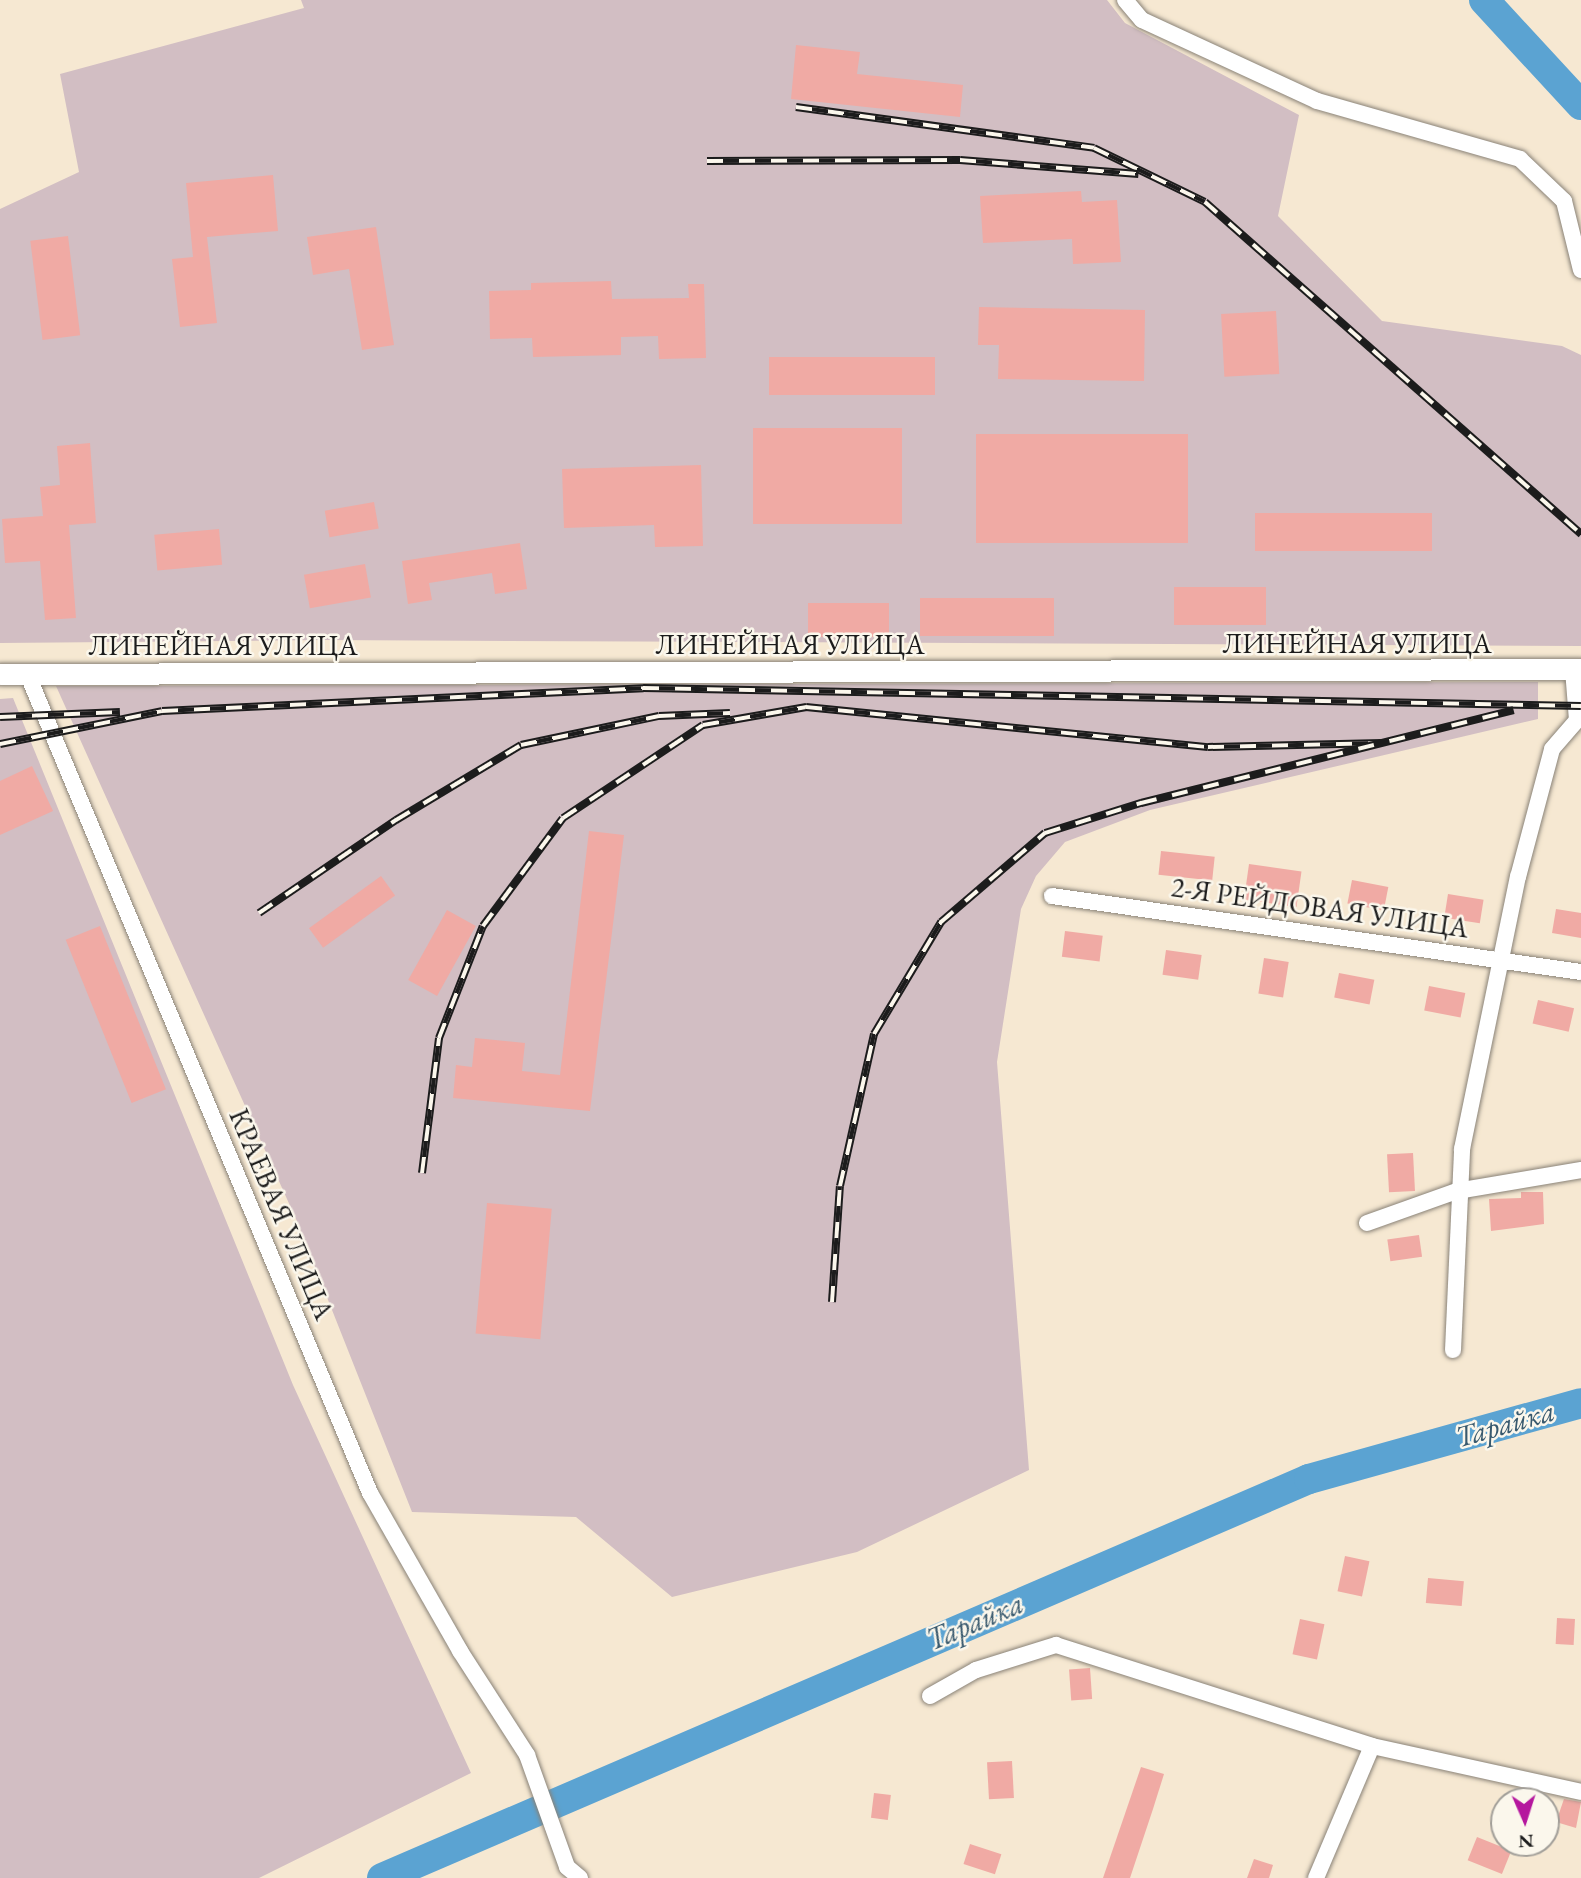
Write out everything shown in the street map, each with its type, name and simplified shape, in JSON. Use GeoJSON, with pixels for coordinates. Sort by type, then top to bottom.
{"type":"FeatureCollection","features":[{"type":"Feature","properties":{"kind":"street"},"geometry":{"type":"LineString","coordinates":[[1125,0],[1142,20],[1317,102],[1520,159],[1564,201],[1581,270]]}},
{"type":"Feature","properties":{"kind":"street"},"geometry":{"type":"LineString","coordinates":[[1453,1350],[1457,1191],[1518,877],[1552,749],[1577,720],[1577,669]]}},
{"type":"Feature","properties":{"kind":"street","name":"ЛИНЕЙНАЯ УЛИЦА"},"geometry":{"type":"LineString","coordinates":[[0,674],[1577,669]]}},
{"type":"Feature","properties":{"kind":"street","name":"КРАЕВАЯ УЛИЦА"},"geometry":{"type":"LineString","coordinates":[[27,673],[370,1493],[460,1651],[527,1755],[567,1867],[580,1878]]}},
{"type":"Feature","properties":{"kind":"street","name":"2-Я РЕЙДОВАЯ УЛИЦА"},"geometry":{"type":"LineString","coordinates":[[1052,896],[1581,972]]}},
{"type":"Feature","properties":{"kind":"street"},"geometry":{"type":"LineString","coordinates":[[1367,1223],[1457,1191],[1581,1170]]}},
{"type":"Feature","properties":{"kind":"street"},"geometry":{"type":"LineString","coordinates":[[930,1696],[976,1670],[1056,1645],[1372,1746],[1581,1792]]}},
{"type":"Feature","properties":{"kind":"street"},"geometry":{"type":"LineString","coordinates":[[1316,1878],[1372,1746]]}},
{"type":"Feature","properties":{"kind":"shaded area"},"geometry":{"type":"Polygon","coordinates":[[[301,0],[1107,0],[1125,23],[1299,115],[1278,216],[1382,321],[1562,346],[1581,355],[1581,646],[324,640],[0,643],[0,209],[79,172],[60,74],[304,8],[301,0]]]}},
{"type":"Feature","properties":{"kind":"shaded area"},"geometry":{"type":"Polygon","coordinates":[[[1538,682],[1538,719],[1150,810],[1065,842],[1036,876],[1021,909],[997,1062],[1029,1470],[857,1552],[672,1597],[576,1517],[412,1512],[296,1219],[56,686],[1538,682]]]}},
{"type":"Feature","properties":{"kind":"shaded area"},"geometry":{"type":"Polygon","coordinates":[[[13,698],[293,1385],[471,1773],[259,1878],[0,1878],[0,699],[13,698]]]}},
{"type":"Feature","properties":{"kind":"building"},"geometry":{"type":"Polygon","coordinates":[[[796,45],[860,52],[857,74],[963,85],[960,117],[791,99],[796,45]]]}},
{"type":"Feature","properties":{"kind":"building"},"geometry":{"type":"Polygon","coordinates":[[[273,175],[278,231],[207,237],[217,323],[180,327],[172,259],[193,257],[186,183],[273,175]]]}},
{"type":"Feature","properties":{"kind":"building"},"geometry":{"type":"Polygon","coordinates":[[[1081,191],[1082,202],[1117,200],[1121,262],[1073,264],[1072,239],[983,243],[980,196],[1081,191]]]}},
{"type":"Feature","properties":{"kind":"building"},"geometry":{"type":"Polygon","coordinates":[[[376,227],[394,345],[362,350],[349,269],[313,275],[307,237],[376,227]]]}},
{"type":"Feature","properties":{"kind":"building"},"geometry":{"type":"Polygon","coordinates":[[[68,236],[80,335],[42,340],[30,241],[68,236]]]}},
{"type":"Feature","properties":{"kind":"building"},"geometry":{"type":"Polygon","coordinates":[[[611,281],[612,299],[689,298],[688,284],[704,284],[706,358],[659,359],[658,336],[621,337],[621,355],[533,357],[532,338],[490,339],[489,291],[531,290],[531,283],[611,281]]]}},
{"type":"Feature","properties":{"kind":"building"},"geometry":{"type":"Polygon","coordinates":[[[979,307],[1145,310],[1144,381],[998,379],[999,345],[978,345],[979,307]]]}},
{"type":"Feature","properties":{"kind":"building"},"geometry":{"type":"Polygon","coordinates":[[[1276,311],[1279,374],[1224,377],[1221,314],[1276,311]]]}},
{"type":"Feature","properties":{"kind":"building"},"geometry":{"type":"Polygon","coordinates":[[[769,357],[935,357],[935,395],[769,395],[769,357]]]}},
{"type":"Feature","properties":{"kind":"building"},"geometry":{"type":"Polygon","coordinates":[[[753,428],[902,428],[902,524],[753,524],[753,428]]]}},
{"type":"Feature","properties":{"kind":"building"},"geometry":{"type":"Polygon","coordinates":[[[976,434],[1188,434],[1188,543],[976,543],[976,434]]]}},
{"type":"Feature","properties":{"kind":"building"},"geometry":{"type":"Polygon","coordinates":[[[90,443],[96,523],[69,525],[76,618],[45,620],[40,561],[5,563],[2,519],[43,516],[40,487],[60,485],[57,446],[90,443]]]}},
{"type":"Feature","properties":{"kind":"building"},"geometry":{"type":"Polygon","coordinates":[[[701,465],[703,546],[655,547],[654,525],[564,528],[562,469],[701,465]]]}},
{"type":"Feature","properties":{"kind":"building"},"geometry":{"type":"Polygon","coordinates":[[[374,502],[379,529],[329,537],[325,511],[374,502]]]}},
{"type":"Feature","properties":{"kind":"building"},"geometry":{"type":"Polygon","coordinates":[[[1255,513],[1432,513],[1432,551],[1255,551],[1255,513]]]}},
{"type":"Feature","properties":{"kind":"building"},"geometry":{"type":"Polygon","coordinates":[[[219,529],[222,565],[157,571],[154,535],[219,529]]]}},
{"type":"Feature","properties":{"kind":"building"},"geometry":{"type":"Polygon","coordinates":[[[520,543],[527,589],[495,594],[492,573],[429,583],[432,600],[408,604],[402,561],[520,543]]]}},
{"type":"Feature","properties":{"kind":"building"},"geometry":{"type":"Polygon","coordinates":[[[365,564],[371,597],[310,608],[304,575],[365,564]]]}},
{"type":"Feature","properties":{"kind":"building"},"geometry":{"type":"Polygon","coordinates":[[[1174,587],[1266,587],[1266,625],[1174,625],[1174,587]]]}},
{"type":"Feature","properties":{"kind":"building"},"geometry":{"type":"Polygon","coordinates":[[[920,598],[1054,598],[1054,636],[920,636],[920,598]]]}},
{"type":"Feature","properties":{"kind":"building"},"geometry":{"type":"Polygon","coordinates":[[[808,603],[889,603],[889,637],[808,637],[808,603]]]}},
{"type":"Feature","properties":{"kind":"building"},"geometry":{"type":"Polygon","coordinates":[[[32,766],[53,811],[0,835],[0,781],[32,766]]]}},
{"type":"Feature","properties":{"kind":"building"},"geometry":{"type":"Polygon","coordinates":[[[589,831],[624,835],[590,1111],[453,1098],[456,1065],[472,1067],[475,1038],[525,1043],[522,1071],[560,1075],[589,831]]]}},
{"type":"Feature","properties":{"kind":"building"},"geometry":{"type":"Polygon","coordinates":[[[1161,851],[1215,857],[1212,881],[1158,875],[1161,851]]]}},
{"type":"Feature","properties":{"kind":"building"},"geometry":{"type":"Polygon","coordinates":[[[1249,864],[1301,871],[1296,907],[1244,900],[1249,864]]]}},
{"type":"Feature","properties":{"kind":"building"},"geometry":{"type":"Polygon","coordinates":[[[381,876],[395,895],[323,948],[309,928],[381,876]]]}},
{"type":"Feature","properties":{"kind":"building"},"geometry":{"type":"Polygon","coordinates":[[[1352,880],[1388,887],[1384,911],[1347,904],[1352,880]]]}},
{"type":"Feature","properties":{"kind":"building"},"geometry":{"type":"Polygon","coordinates":[[[1448,894],[1484,900],[1480,923],[1444,918],[1448,894]]]}},
{"type":"Feature","properties":{"kind":"building"},"geometry":{"type":"Polygon","coordinates":[[[1556,909],[1581,913],[1581,938],[1552,933],[1556,909]]]}},
{"type":"Feature","properties":{"kind":"building"},"geometry":{"type":"Polygon","coordinates":[[[447,910],[476,926],[437,996],[408,980],[447,910]]]}},
{"type":"Feature","properties":{"kind":"building"},"geometry":{"type":"Polygon","coordinates":[[[100,926],[166,1089],[132,1103],[66,940],[100,926]]]}},
{"type":"Feature","properties":{"kind":"building"},"geometry":{"type":"Polygon","coordinates":[[[1065,931],[1103,936],[1100,961],[1062,957],[1065,931]]]}},
{"type":"Feature","properties":{"kind":"building"},"geometry":{"type":"Polygon","coordinates":[[[1166,950],[1202,955],[1198,980],[1163,975],[1166,950]]]}},
{"type":"Feature","properties":{"kind":"building"},"geometry":{"type":"Polygon","coordinates":[[[1264,958],[1289,962],[1283,997],[1258,994],[1264,958]]]}},
{"type":"Feature","properties":{"kind":"building"},"geometry":{"type":"Polygon","coordinates":[[[1339,973],[1374,980],[1370,1004],[1334,998],[1339,973]]]}},
{"type":"Feature","properties":{"kind":"building"},"geometry":{"type":"Polygon","coordinates":[[[1429,986],[1465,993],[1461,1018],[1424,1011],[1429,986]]]}},
{"type":"Feature","properties":{"kind":"building"},"geometry":{"type":"Polygon","coordinates":[[[1538,1000],[1574,1008],[1569,1032],[1533,1023],[1538,1000]]]}},
{"type":"Feature","properties":{"kind":"building"},"geometry":{"type":"Polygon","coordinates":[[[1413,1153],[1415,1191],[1389,1192],[1387,1154],[1413,1153]]]}},
{"type":"Feature","properties":{"kind":"building"},"geometry":{"type":"Polygon","coordinates":[[[1521,1192],[1543,1192],[1544,1224],[1491,1231],[1489,1199],[1521,1198],[1521,1192]]]}},
{"type":"Feature","properties":{"kind":"building"},"geometry":{"type":"Polygon","coordinates":[[[487,1203],[552,1209],[540,1339],[476,1334],[487,1203]]]}},
{"type":"Feature","properties":{"kind":"building"},"geometry":{"type":"Polygon","coordinates":[[[1419,1235],[1422,1257],[1390,1261],[1387,1239],[1419,1235]]]}},
{"type":"Feature","properties":{"kind":"building"},"geometry":{"type":"Polygon","coordinates":[[[1345,1556],[1369,1561],[1362,1596],[1338,1591],[1345,1556]]]}},
{"type":"Feature","properties":{"kind":"building"},"geometry":{"type":"Polygon","coordinates":[[[1428,1578],[1464,1581],[1462,1606],[1426,1603],[1428,1578]]]}},
{"type":"Feature","properties":{"kind":"building"},"geometry":{"type":"Polygon","coordinates":[[[1557,1618],[1575,1619],[1574,1645],[1556,1644],[1557,1618]]]}},
{"type":"Feature","properties":{"kind":"building"},"geometry":{"type":"Polygon","coordinates":[[[1300,1619],[1324,1624],[1317,1659],[1293,1654],[1300,1619]]]}},
{"type":"Feature","properties":{"kind":"building"},"geometry":{"type":"Polygon","coordinates":[[[1090,1668],[1092,1699],[1071,1700],[1069,1669],[1090,1668]]]}},
{"type":"Feature","properties":{"kind":"building"},"geometry":{"type":"Polygon","coordinates":[[[1012,1761],[1014,1798],[989,1799],[987,1762],[1012,1761]]]}},
{"type":"Feature","properties":{"kind":"building"},"geometry":{"type":"Polygon","coordinates":[[[1141,1767],[1164,1774],[1130,1878],[1103,1878],[1141,1767]]]}},
{"type":"Feature","properties":{"kind":"building"},"geometry":{"type":"Polygon","coordinates":[[[874,1793],[891,1795],[888,1820],[871,1818],[874,1793]]]}},
{"type":"Feature","properties":{"kind":"building"},"geometry":{"type":"Polygon","coordinates":[[[1564,1799],[1581,1802],[1576,1828],[1560,1823],[1564,1799]]]}},
{"type":"Feature","properties":{"kind":"building"},"geometry":{"type":"Polygon","coordinates":[[[1477,1837],[1490,1842],[1490,1857],[1509,1857],[1502,1874],[1468,1860],[1477,1837]]]}},
{"type":"Feature","properties":{"kind":"building"},"geometry":{"type":"Polygon","coordinates":[[[970,1844],[1001,1854],[995,1874],[964,1864],[970,1844]]]}},
{"type":"Feature","properties":{"kind":"building"},"geometry":{"type":"Polygon","coordinates":[[[1254,1859],[1273,1865],[1269,1878],[1247,1878],[1254,1859]]]}},
{"type":"Feature","properties":{"kind":"waterway"},"geometry":{"type":"LineString","coordinates":[[1484,0],[1581,105]]}},
{"type":"Feature","properties":{"kind":"waterway","name":"Тарайка"},"geometry":{"type":"LineString","coordinates":[[382,1878],[1309,1479],[1581,1403]]}},
{"type":"Feature","properties":{"kind":"railway"},"geometry":{"type":"LineString","coordinates":[[796,107],[1094,148],[1205,202],[1581,534]]}},
{"type":"Feature","properties":{"kind":"railway"},"geometry":{"type":"LineString","coordinates":[[707,161],[960,160],[1138,174]]}},
{"type":"Feature","properties":{"kind":"railway"},"geometry":{"type":"LineString","coordinates":[[0,744],[162,711],[643,688],[1581,706]]}},
{"type":"Feature","properties":{"kind":"railway"},"geometry":{"type":"LineString","coordinates":[[422,1173],[439,1038],[483,926],[563,818],[703,725],[806,707],[1208,747],[1382,743]]}},
{"type":"Feature","properties":{"kind":"railway"},"geometry":{"type":"LineString","coordinates":[[832,1302],[840,1186],[874,1034],[941,922],[1045,833],[1141,803],[1514,710]]}},
{"type":"Feature","properties":{"kind":"railway"},"geometry":{"type":"LineString","coordinates":[[0,717],[120,712]]}},
{"type":"Feature","properties":{"kind":"railway"},"geometry":{"type":"LineString","coordinates":[[259,913],[396,820],[521,745],[659,716],[730,713]]}}]}
